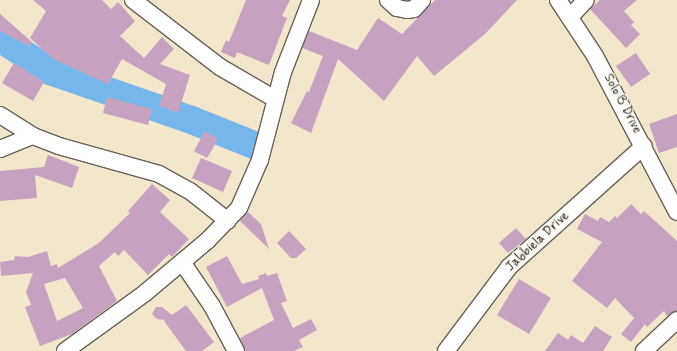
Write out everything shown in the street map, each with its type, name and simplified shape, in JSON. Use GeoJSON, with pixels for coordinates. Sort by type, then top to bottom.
{"type":"FeatureCollection","features":[{"type":"Feature","properties":{"kind":"street"},"geometry":{"type":"LineString","coordinates":[[133,0],[220,67],[275,99]]}},
{"type":"Feature","properties":{"kind":"street"},"geometry":{"type":"LineString","coordinates":[[65,351],[145,293],[228,221],[250,188],[260,160],[275,99],[311,0]]}},
{"type":"Feature","properties":{"kind":"street"},"geometry":{"type":"LineString","coordinates":[[388,0],[397,8],[407,10],[414,9],[422,0]]}},
{"type":"Feature","properties":{"kind":"street","name":"Solo B Drive"},"geometry":{"type":"LineString","coordinates":[[558,0],[596,56],[675,202]]}},
{"type":"Feature","properties":{"kind":"street"},"geometry":{"type":"LineString","coordinates":[[570,17],[586,0]]}},
{"type":"Feature","properties":{"kind":"street"},"geometry":{"type":"LineString","coordinates":[[0,115],[33,136],[59,146],[159,174],[190,191],[228,221]]}},
{"type":"Feature","properties":{"kind":"street"},"geometry":{"type":"LineString","coordinates":[[0,149],[33,136]]}},
{"type":"Feature","properties":{"kind":"street","name":"Jabbiela Drive"},"geometry":{"type":"LineString","coordinates":[[446,351],[509,268],[644,146]]}},
{"type":"Feature","properties":{"kind":"street"},"geometry":{"type":"LineString","coordinates":[[182,262],[212,306],[236,351]]}},
{"type":"Feature","properties":{"kind":"street"},"geometry":{"type":"LineString","coordinates":[[644,351],[677,320]]}},
{"type":"Feature","properties":{"kind":"building"},"geometry":{"type":"Polygon","coordinates":[[[33,0],[102,0],[111,9],[118,2],[135,21],[120,36],[144,58],[162,37],[174,49],[160,64],[190,75],[178,113],[159,106],[166,84],[122,59],[108,84],[53,59],[30,38],[46,11],[33,0]]]}},
{"type":"Feature","properties":{"kind":"building"},"geometry":{"type":"Polygon","coordinates":[[[246,0],[290,0],[282,16],[287,18],[269,65],[237,52],[235,58],[221,52],[226,40],[229,42],[246,0]]]}},
{"type":"Feature","properties":{"kind":"building"},"geometry":{"type":"Polygon","coordinates":[[[435,0],[517,0],[485,34],[434,76],[417,56],[384,101],[338,59],[311,133],[291,123],[307,91],[309,92],[323,56],[302,48],[309,31],[357,50],[378,18],[402,34],[435,0]]]}},
{"type":"Feature","properties":{"kind":"building"},"geometry":{"type":"Polygon","coordinates":[[[600,0],[637,0],[624,11],[634,22],[631,25],[640,34],[626,48],[590,9],[600,0]]]}},
{"type":"Feature","properties":{"kind":"building"},"geometry":{"type":"Polygon","coordinates":[[[0,14],[32,42],[29,46],[0,31],[0,14]]]}},
{"type":"Feature","properties":{"kind":"building"},"geometry":{"type":"Polygon","coordinates":[[[636,53],[650,74],[631,87],[616,66],[636,53]]]}},
{"type":"Feature","properties":{"kind":"building"},"geometry":{"type":"Polygon","coordinates":[[[14,63],[44,82],[33,101],[2,83],[14,63]]]}},
{"type":"Feature","properties":{"kind":"building"},"geometry":{"type":"Polygon","coordinates":[[[107,97],[152,109],[148,125],[103,113],[107,97]]]}},
{"type":"Feature","properties":{"kind":"building"},"geometry":{"type":"Polygon","coordinates":[[[677,114],[677,147],[659,153],[649,124],[677,114]]]}},
{"type":"Feature","properties":{"kind":"building"},"geometry":{"type":"Polygon","coordinates":[[[205,131],[218,139],[207,158],[194,151],[205,131]]]}},
{"type":"Feature","properties":{"kind":"building"},"geometry":{"type":"Polygon","coordinates":[[[48,155],[79,167],[72,188],[35,175],[37,198],[0,201],[0,171],[44,167],[48,155]]]}},
{"type":"Feature","properties":{"kind":"building"},"geometry":{"type":"Polygon","coordinates":[[[201,158],[232,171],[223,192],[192,178],[201,158]]]}},
{"type":"Feature","properties":{"kind":"building"},"geometry":{"type":"Polygon","coordinates":[[[152,184],[170,200],[160,212],[189,239],[172,257],[169,254],[148,275],[124,250],[118,256],[115,252],[99,266],[117,301],[72,334],[40,346],[25,307],[31,305],[26,292],[33,273],[1,276],[0,262],[14,260],[15,256],[28,257],[47,251],[51,266],[57,264],[58,268],[99,243],[130,213],[128,211],[152,184]],[[65,278],[44,284],[57,321],[83,308],[65,278]]]}},
{"type":"Feature","properties":{"kind":"building"},"geometry":{"type":"Polygon","coordinates":[[[631,204],[641,214],[644,211],[677,241],[677,311],[667,316],[664,311],[647,327],[645,324],[631,342],[621,334],[634,318],[615,298],[607,308],[572,281],[602,242],[577,229],[585,214],[598,221],[600,217],[609,222],[615,216],[617,218],[631,204]]]}},
{"type":"Feature","properties":{"kind":"building"},"geometry":{"type":"Polygon","coordinates":[[[248,212],[261,224],[269,249],[240,221],[248,212]]]}},
{"type":"Feature","properties":{"kind":"building"},"geometry":{"type":"Polygon","coordinates":[[[516,228],[526,239],[508,253],[499,243],[516,228]]]}},
{"type":"Feature","properties":{"kind":"building"},"geometry":{"type":"Polygon","coordinates":[[[289,231],[306,249],[296,258],[291,258],[277,243],[289,231]]]}},
{"type":"Feature","properties":{"kind":"building"},"geometry":{"type":"Polygon","coordinates":[[[227,256],[242,284],[259,279],[258,276],[266,273],[267,276],[277,273],[287,301],[281,303],[293,328],[311,319],[317,330],[299,340],[303,347],[294,351],[245,351],[240,338],[274,320],[262,288],[227,307],[206,267],[227,256]]]}},
{"type":"Feature","properties":{"kind":"building"},"geometry":{"type":"Polygon","coordinates":[[[519,279],[551,298],[529,334],[497,315],[519,279]]]}},
{"type":"Feature","properties":{"kind":"building"},"geometry":{"type":"Polygon","coordinates":[[[186,305],[214,342],[202,351],[186,351],[164,321],[166,320],[157,319],[152,314],[156,307],[162,307],[172,315],[186,305]]]}},
{"type":"Feature","properties":{"kind":"building"},"geometry":{"type":"Polygon","coordinates":[[[595,326],[612,337],[603,351],[545,351],[558,333],[568,340],[571,335],[583,343],[595,326]]]}},
{"type":"Feature","properties":{"kind":"waterway"},"geometry":{"type":"LineString","coordinates":[[0,35],[4,41],[50,71],[194,121],[254,145]]}}]}
